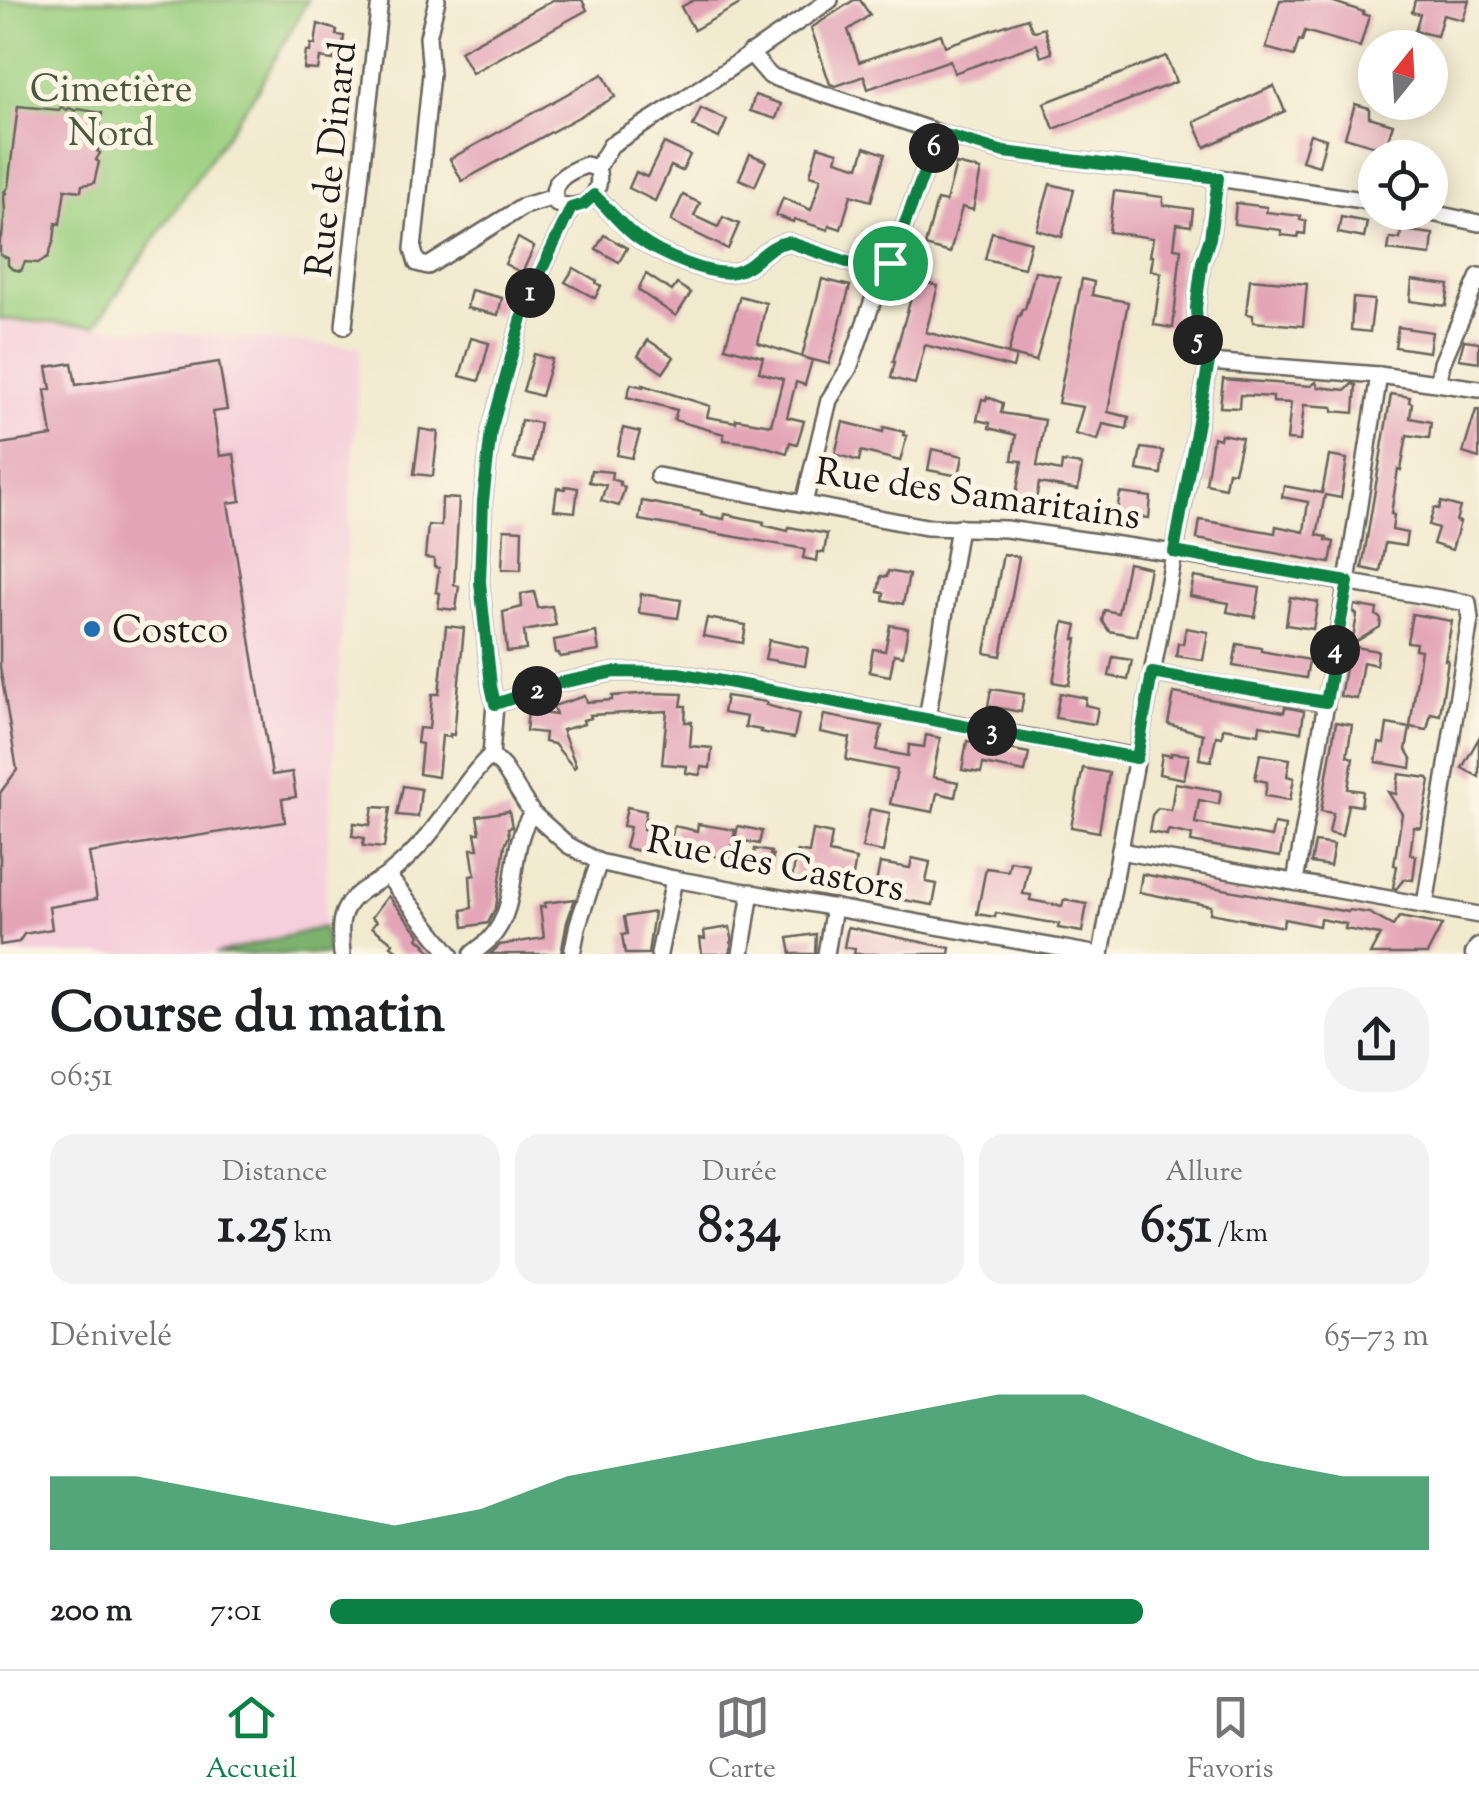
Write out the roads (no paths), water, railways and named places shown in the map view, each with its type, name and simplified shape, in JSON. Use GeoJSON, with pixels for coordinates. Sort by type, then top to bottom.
{"type":"FeatureCollection","features":[{"type":"Feature","properties":{"kind":"street","name":"Rue de Dinard"},"geometry":{"type":"LineString","coordinates":[[344,326],[380,0]]}},
{"type":"Feature","properties":{"kind":"street"},"geometry":{"type":"LineString","coordinates":[[437,0],[428,37],[430,74],[413,249],[417,263],[428,266],[524,206],[554,198]]}},
{"type":"Feature","properties":{"kind":"street"},"geometry":{"type":"LineString","coordinates":[[597,168],[586,165],[568,171],[557,182],[557,204],[571,208],[584,204],[601,180],[597,168],[611,145],[830,0]]}},
{"type":"Feature","properties":{"kind":"street"},"geometry":{"type":"LineString","coordinates":[[750,53],[770,76],[1004,152],[1358,199]]}},
{"type":"Feature","properties":{"kind":"street"},"geometry":{"type":"LineString","coordinates":[[876,275],[890,263],[939,133]]}},
{"type":"Feature","properties":{"kind":"street"},"geometry":{"type":"LineString","coordinates":[[1101,954],[1209,362],[1198,342],[1196,308],[1218,178]]}},
{"type":"Feature","properties":{"kind":"street"},"geometry":{"type":"LineString","coordinates":[[594,195],[638,238],[662,253],[707,269],[739,272],[776,243],[788,242],[876,275],[878,286],[849,368],[829,400],[804,504]]}},
{"type":"Feature","properties":{"kind":"street"},"geometry":{"type":"LineString","coordinates":[[342,954],[340,922],[346,906],[418,848],[474,770],[491,755],[495,704],[480,582],[491,431],[526,303],[571,208]]}},
{"type":"Feature","properties":{"kind":"street"},"geometry":{"type":"LineString","coordinates":[[1448,216],[1479,222]]}},
{"type":"Feature","properties":{"kind":"street"},"geometry":{"type":"LineString","coordinates":[[1438,382],[1442,362],[1479,276]]}},
{"type":"Feature","properties":{"kind":"street"},"geometry":{"type":"LineString","coordinates":[[1209,362],[1378,375],[1479,390]]}},
{"type":"Feature","properties":{"kind":"street"},"geometry":{"type":"LineString","coordinates":[[1295,882],[1348,582],[1378,375]]}},
{"type":"Feature","properties":{"kind":"street","name":"Rue des Samaritains"},"geometry":{"type":"LineString","coordinates":[[658,476],[926,527],[1006,529],[1174,552],[1468,603],[1470,618],[1425,905]]}},
{"type":"Feature","properties":{"kind":"street"},"geometry":{"type":"LineString","coordinates":[[927,718],[959,527]]}},
{"type":"Feature","properties":{"kind":"street"},"geometry":{"type":"LineString","coordinates":[[495,704],[559,683],[614,672],[678,673],[1137,758]]}},
{"type":"Feature","properties":{"kind":"street"},"geometry":{"type":"LineString","coordinates":[[1152,673],[1326,702]]}},
{"type":"Feature","properties":{"kind":"street","name":"Rue des Castors"},"geometry":{"type":"LineString","coordinates":[[491,755],[504,766],[532,813],[568,845],[598,862],[1093,954]]}},
{"type":"Feature","properties":{"kind":"street"},"geometry":{"type":"LineString","coordinates":[[472,954],[501,924],[522,826],[532,813]]}},
{"type":"Feature","properties":{"kind":"street"},"geometry":{"type":"LineString","coordinates":[[1120,851],[1479,915]]}},
{"type":"Feature","properties":{"kind":"street"},"geometry":{"type":"LineString","coordinates":[[572,954],[598,862]]}},
{"type":"Feature","properties":{"kind":"street"},"geometry":{"type":"LineString","coordinates":[[388,875],[450,954]]}},
{"type":"Feature","properties":{"kind":"street"},"geometry":{"type":"LineString","coordinates":[[659,954],[674,879]]}},
{"type":"Feature","properties":{"kind":"street"},"geometry":{"type":"LineString","coordinates":[[741,954],[751,892]]}},
{"type":"Feature","properties":{"kind":"street"},"geometry":{"type":"LineString","coordinates":[[826,954],[834,908]]}},
{"type":"Feature","properties":{"kind":"place","name":"Costco"},"geometry":{"type":"Point","coordinates":[92,629]}},
{"type":"Feature","properties":{"kind":"park label","name":"Cimetière Nord"},"geometry":{"type":"Point","coordinates":[111,110]}}]}
